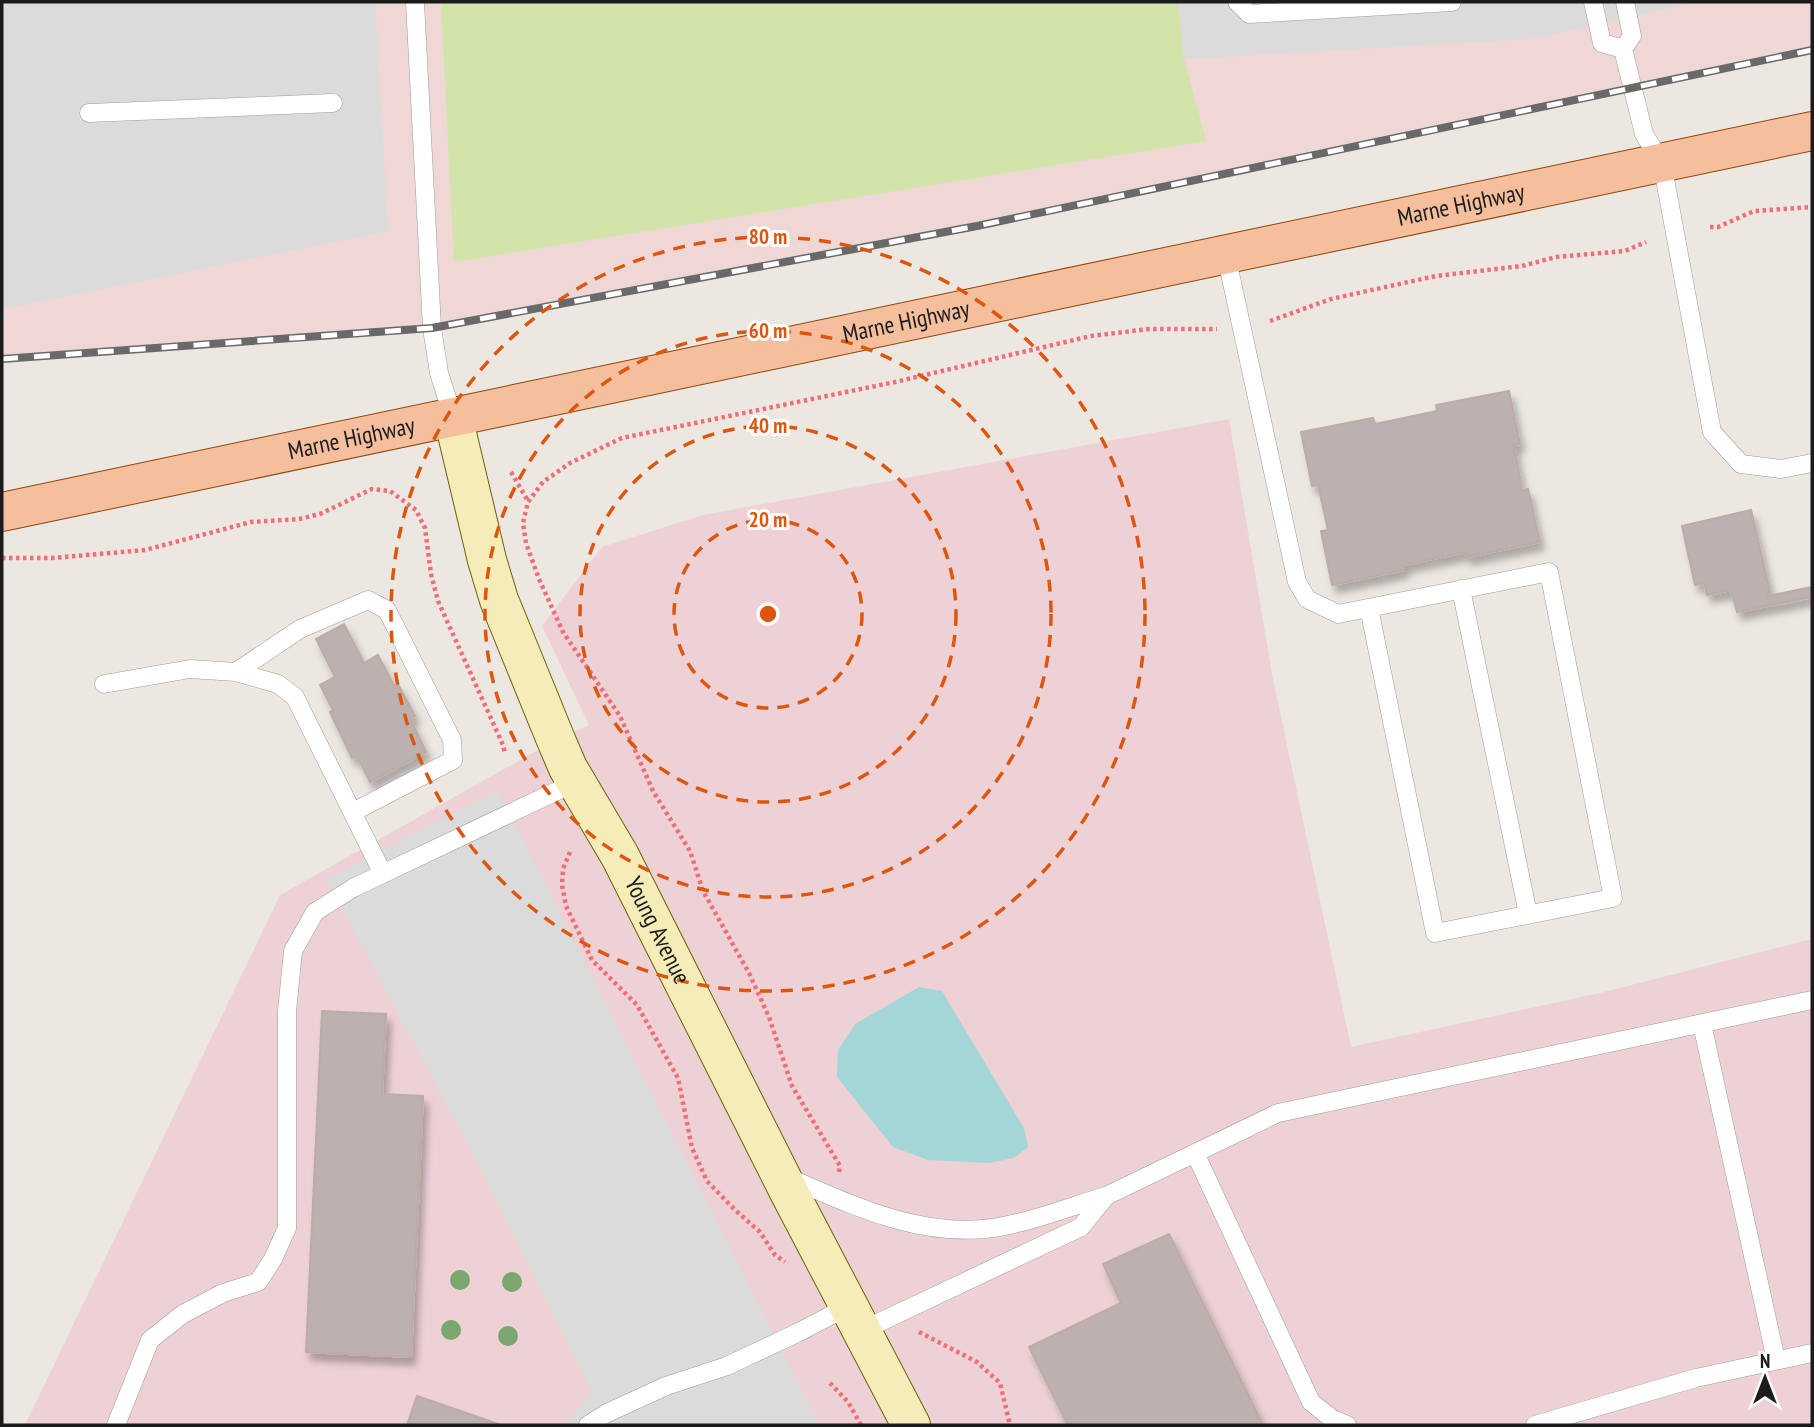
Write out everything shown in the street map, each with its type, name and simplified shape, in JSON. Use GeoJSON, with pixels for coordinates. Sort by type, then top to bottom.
{"type":"FeatureCollection","features":[{"type":"Feature","properties":{"kind":"main road","name":"Marne Highway"},"geometry":{"type":"LineString","coordinates":[[2,512],[1812,131]]}},
{"type":"Feature","properties":{"kind":"street","name":"Young Avenue"},"geometry":{"type":"LineString","coordinates":[[453,417],[499,600],[556,740],[576,782],[620,856],[780,1174],[911,1425]]}},
{"type":"Feature","properties":{"kind":"lane"},"geometry":{"type":"LineString","coordinates":[[415,2],[432,328],[439,373],[453,417]]}},
{"type":"Feature","properties":{"kind":"lane"},"geometry":{"type":"LineString","coordinates":[[1237,2],[1249,15],[1452,2]]}},
{"type":"Feature","properties":{"kind":"lane"},"geometry":{"type":"LineString","coordinates":[[1593,2],[1602,43],[1623,49]]}},
{"type":"Feature","properties":{"kind":"lane"},"geometry":{"type":"LineString","coordinates":[[1625,2],[1632,36],[1623,49],[1644,134],[1662,163],[1712,432],[1741,464],[1781,469],[1812,463]]}},
{"type":"Feature","properties":{"kind":"lane"},"geometry":{"type":"LineString","coordinates":[[89,113],[333,103]]}},
{"type":"Feature","properties":{"kind":"lane"},"geometry":{"type":"LineString","coordinates":[[1226,255],[1297,582],[1307,599],[1338,614],[1549,572],[1613,898],[1435,933],[1369,608]]}},
{"type":"Feature","properties":{"kind":"lane"},"geometry":{"type":"LineString","coordinates":[[1461,589],[1528,914]]}},
{"type":"Feature","properties":{"kind":"lane"},"geometry":{"type":"LineString","coordinates":[[236,672],[300,629],[368,600],[387,610],[452,740],[453,760],[353,812]]}},
{"type":"Feature","properties":{"kind":"lane"},"geometry":{"type":"LineString","coordinates":[[104,684],[190,670],[236,672],[278,684],[295,697],[383,874]]}},
{"type":"Feature","properties":{"kind":"lane"},"geometry":{"type":"LineString","coordinates":[[116,1425],[150,1340],[183,1314],[203,1303],[223,1293],[258,1282],[273,1259],[287,1228],[287,1011],[293,951],[315,912],[353,888],[576,782]]}},
{"type":"Feature","properties":{"kind":"lane"},"geometry":{"type":"LineString","coordinates":[[780,1174],[870,1213],[923,1225],[969,1229],[1008,1225],[1106,1196],[1279,1113],[1812,1000]]}},
{"type":"Feature","properties":{"kind":"lane"},"geometry":{"type":"LineString","coordinates":[[1702,1024],[1776,1360]]}},
{"type":"Feature","properties":{"kind":"lane"},"geometry":{"type":"LineString","coordinates":[[1195,1153],[1311,1402],[1322,1412],[1347,1425]]}},
{"type":"Feature","properties":{"kind":"lane"},"geometry":{"type":"LineString","coordinates":[[588,1425],[607,1413],[666,1386],[727,1366],[797,1333],[855,1318],[1081,1227],[1106,1196]]}},
{"type":"Feature","properties":{"kind":"lane"},"geometry":{"type":"LineString","coordinates":[[1535,1425],[1645,1391],[1812,1353]]}},
{"type":"Feature","properties":{"kind":"path"},"geometry":{"type":"LineString","coordinates":[[1710,227],[1718,227],[1754,211],[1812,207]]}},
{"type":"Feature","properties":{"kind":"path"},"geometry":{"type":"LineString","coordinates":[[1270,321],[1331,299],[1436,276],[1522,266],[1556,257],[1625,251],[1646,242]]}},
{"type":"Feature","properties":{"kind":"path"},"geometry":{"type":"LineString","coordinates":[[839,1173],[840,1166],[792,1086],[769,1017],[749,973],[703,891],[690,851],[653,791],[620,716],[563,632],[526,543],[523,523],[528,502],[552,475],[570,463],[622,438],[895,382],[1091,336],[1149,329],[1217,329]]}},
{"type":"Feature","properties":{"kind":"path"},"geometry":{"type":"LineString","coordinates":[[511,472],[528,502]]}},
{"type":"Feature","properties":{"kind":"path"},"geometry":{"type":"LineString","coordinates":[[2,558],[52,558],[145,550],[251,522],[299,519],[320,514],[372,489],[390,491],[416,510],[425,528],[431,574],[438,601],[505,754]]}},
{"type":"Feature","properties":{"kind":"path"},"geometry":{"type":"LineString","coordinates":[[570,852],[563,869],[562,885],[566,906],[592,960],[637,1005],[678,1078],[692,1148],[706,1181],[760,1232],[775,1255],[785,1262]]}},
{"type":"Feature","properties":{"kind":"path"},"geometry":{"type":"LineString","coordinates":[[919,1332],[977,1362],[1000,1383],[1010,1425]]}},
{"type":"Feature","properties":{"kind":"path"},"geometry":{"type":"LineString","coordinates":[[830,1383],[848,1402],[861,1425]]}},
{"type":"Feature","properties":{"kind":"shaded area"},"geometry":{"type":"Polygon","coordinates":[[[2,2],[1812,2],[1812,50],[977,226],[432,328],[2,359],[2,2]]]}},
{"type":"Feature","properties":{"kind":"shaded area"},"geometry":{"type":"Polygon","coordinates":[[[2,2],[375,2],[388,231],[2,309],[2,2]]]}},
{"type":"Feature","properties":{"kind":"shaded area"},"geometry":{"type":"Polygon","coordinates":[[[1178,2],[1697,2],[1531,39],[1184,59],[1178,2]]]}},
{"type":"Feature","properties":{"kind":"shaded area"},"geometry":{"type":"Polygon","coordinates":[[[1229,419],[1272,674],[1351,1047],[1600,993],[1812,939],[1812,1425],[25,1425],[280,895],[556,740],[589,725],[542,626],[602,547],[703,515],[1229,419]]]}},
{"type":"Feature","properties":{"kind":"shaded area"},"geometry":{"type":"Polygon","coordinates":[[[498,791],[820,1425],[565,1425],[592,1391],[466,1141],[327,879],[498,791]]]}},
{"type":"Feature","properties":{"kind":"green space"},"geometry":{"type":"Polygon","coordinates":[[[441,2],[1178,2],[1184,59],[1206,141],[454,262],[441,2]]]}},
{"type":"Feature","properties":{"kind":"water"},"geometry":{"type":"Polygon","coordinates":[[[919,987],[942,991],[1024,1128],[1028,1147],[1014,1158],[989,1163],[928,1160],[893,1147],[837,1077],[838,1050],[855,1024],[919,987]]]}},
{"type":"Feature","properties":{"kind":"building"},"geometry":{"type":"Polygon","coordinates":[[[1509,391],[1520,444],[1514,445],[1522,490],[1528,489],[1540,542],[1467,557],[1466,552],[1404,565],[1404,570],[1332,585],[1321,531],[1328,530],[1318,485],[1312,486],[1301,432],[1373,418],[1375,424],[1437,411],[1436,405],[1509,391]]]}},
{"type":"Feature","properties":{"kind":"building"},"geometry":{"type":"Polygon","coordinates":[[[1751,510],[1770,592],[1768,596],[1812,587],[1812,597],[1737,612],[1731,590],[1707,595],[1704,583],[1695,585],[1682,526],[1751,510]]]}},
{"type":"Feature","properties":{"kind":"building"},"geometry":{"type":"Polygon","coordinates":[[[344,624],[364,663],[378,655],[394,686],[398,684],[415,716],[410,718],[426,752],[370,782],[357,756],[352,758],[320,685],[335,677],[316,639],[344,624]]]}},
{"type":"Feature","properties":{"kind":"building"},"geometry":{"type":"Polygon","coordinates":[[[322,1011],[386,1014],[382,1094],[423,1096],[411,1357],[306,1352],[322,1011]]]}},
{"type":"Feature","properties":{"kind":"building"},"geometry":{"type":"Polygon","coordinates":[[[1169,1234],[1263,1425],[1068,1425],[1029,1347],[1121,1303],[1103,1264],[1169,1234]]]}},
{"type":"Feature","properties":{"kind":"building"},"geometry":{"type":"Polygon","coordinates":[[[417,1396],[501,1425],[407,1425],[417,1396]]]}},
{"type":"Feature","properties":{"kind":"railway"},"geometry":{"type":"LineString","coordinates":[[2,359],[432,328],[977,226],[1812,50]]}}]}
